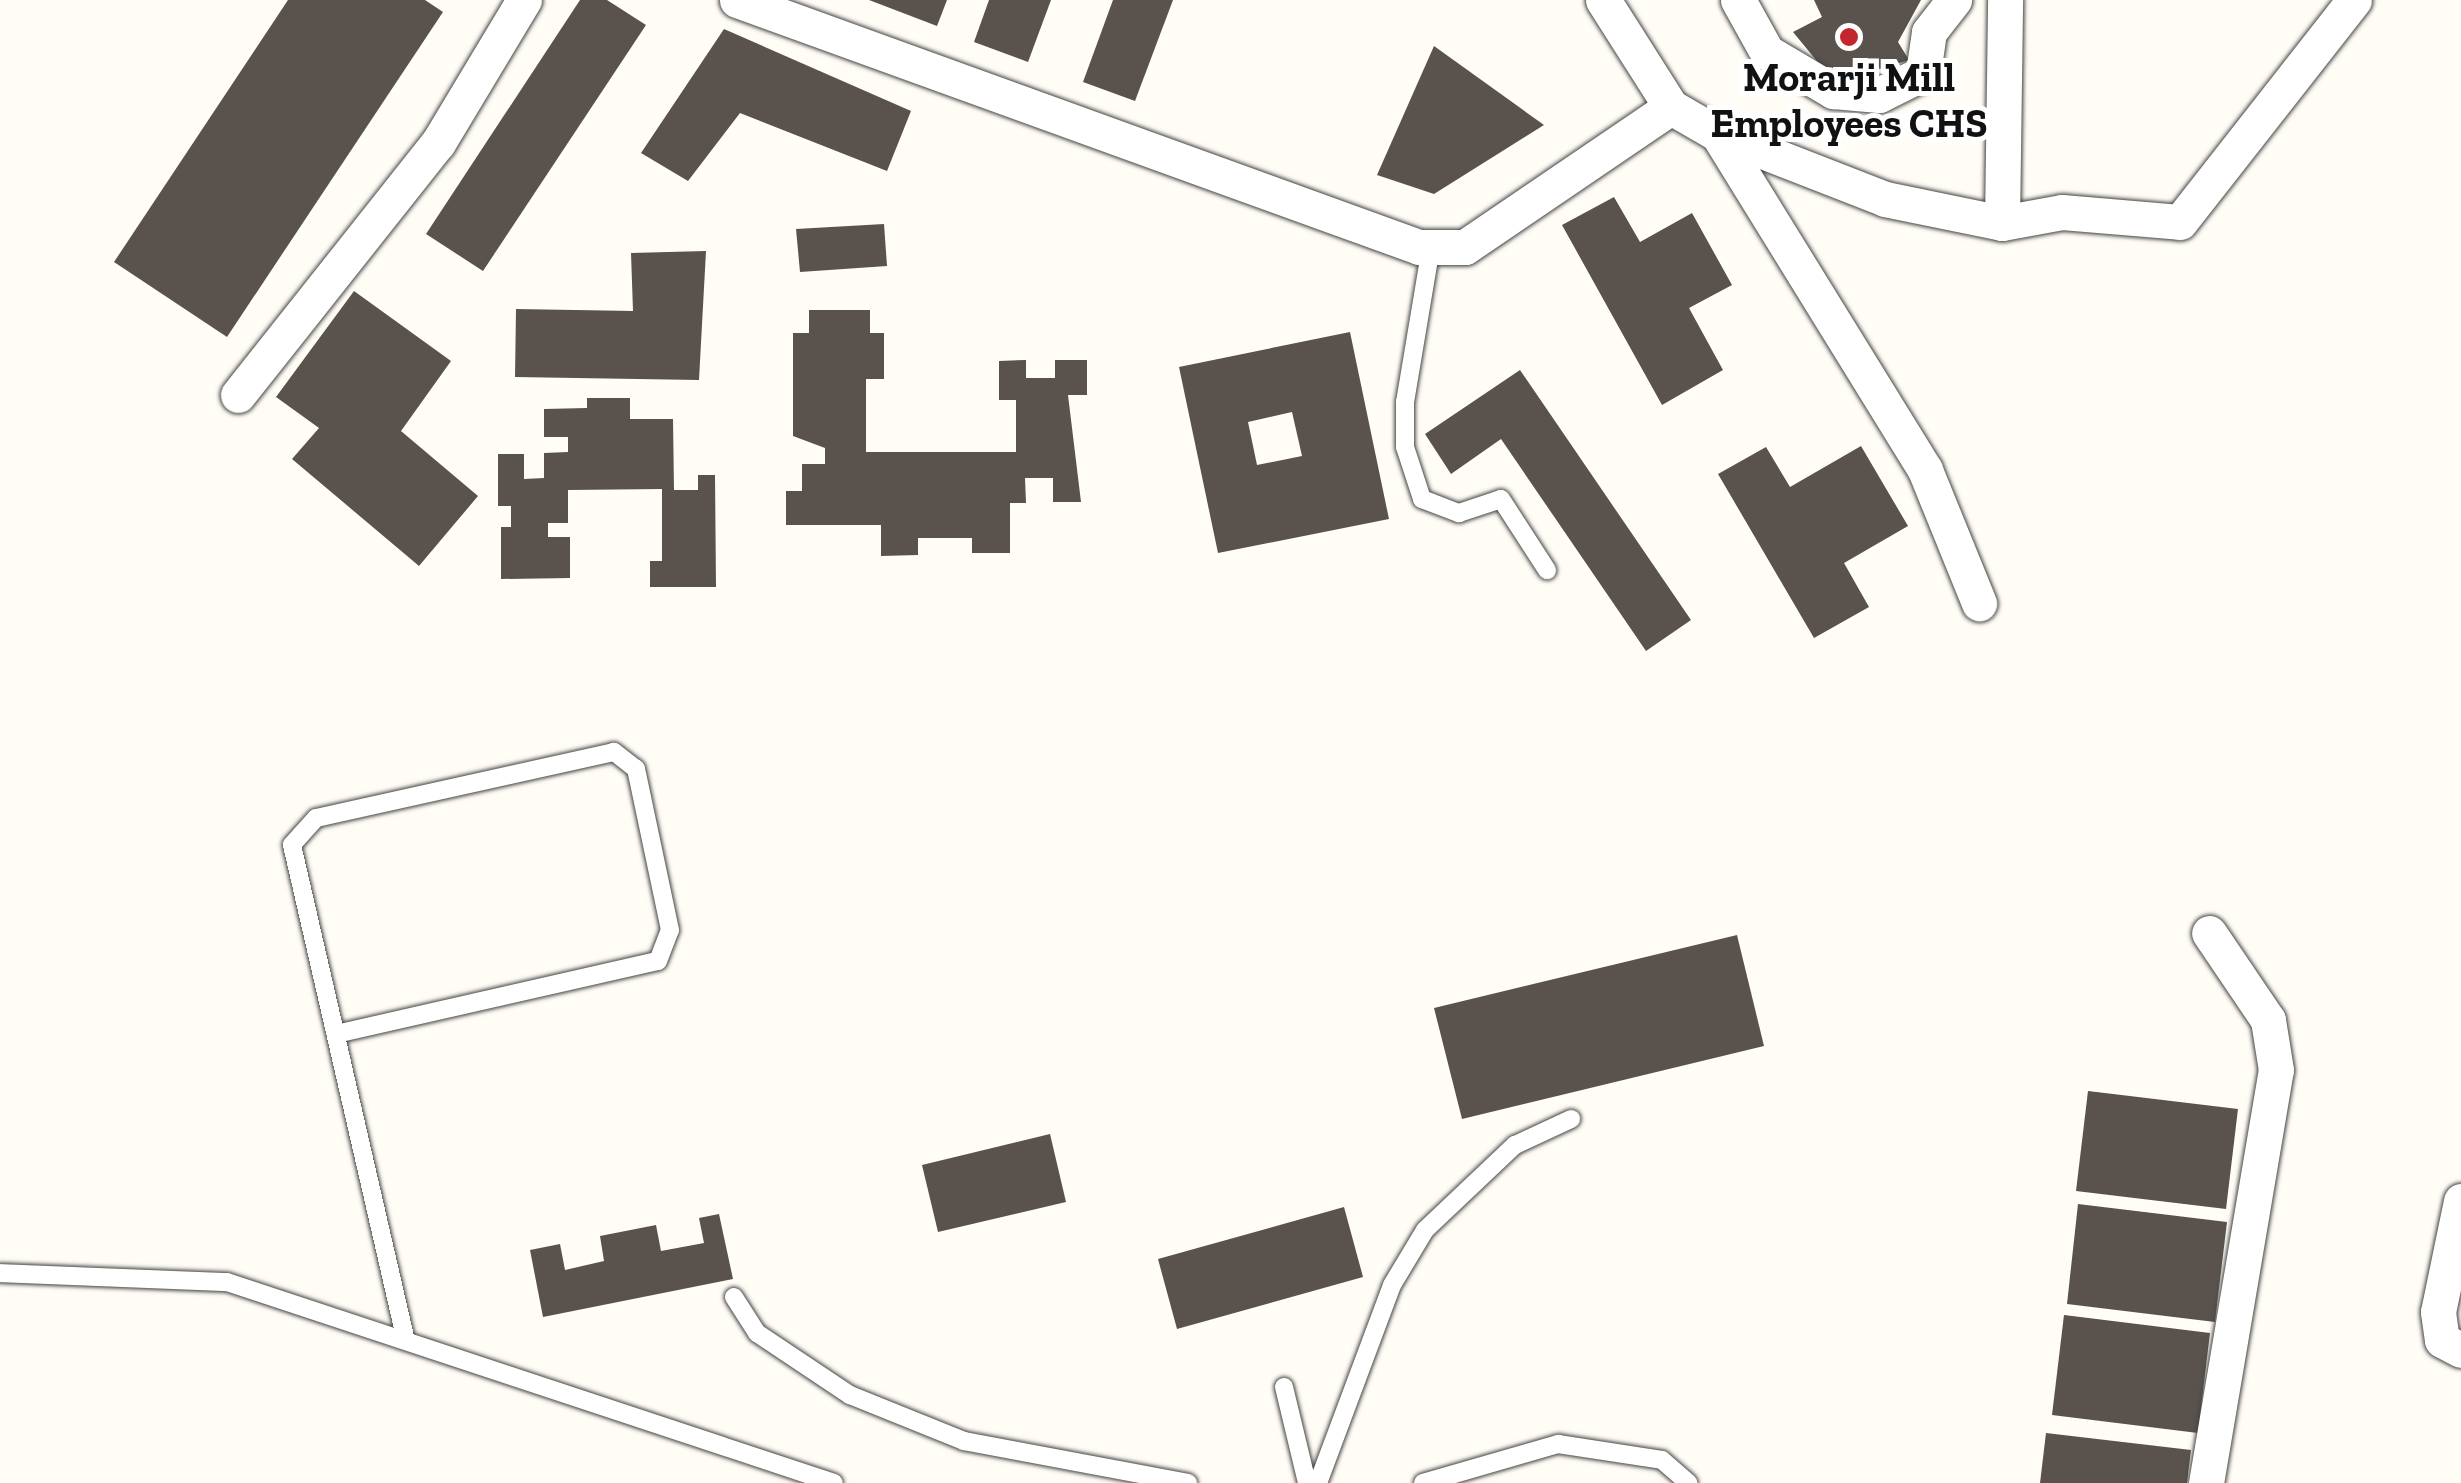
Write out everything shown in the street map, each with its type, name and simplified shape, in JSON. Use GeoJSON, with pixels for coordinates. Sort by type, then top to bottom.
{"type":"FeatureCollection","features":[{"type":"Feature","properties":{"kind":"street"},"geometry":{"type":"LineString","coordinates":[[238,394],[438,142],[524,0]]}},
{"type":"Feature","properties":{"kind":"street"},"geometry":{"type":"LineString","coordinates":[[737,0],[1431,247],[1465,246],[1671,107]]}},
{"type":"Feature","properties":{"kind":"street"},"geometry":{"type":"LineString","coordinates":[[1603,0],[1671,107],[1716,132],[1886,199],[2002,223],[2062,212],[2180,222],[2354,0]]}},
{"type":"Feature","properties":{"kind":"street"},"geometry":{"type":"LineString","coordinates":[[1738,0],[1767,52],[1833,90],[1880,95],[1923,73],[1929,32],[1954,0]]}},
{"type":"Feature","properties":{"kind":"street"},"geometry":{"type":"LineString","coordinates":[[2002,223],[2005,0]]}},
{"type":"Feature","properties":{"kind":"street"},"geometry":{"type":"LineString","coordinates":[[1716,132],[1925,470],[1979,603]]}},
{"type":"Feature","properties":{"kind":"street"},"geometry":{"type":"LineString","coordinates":[[2206,1483],[2276,1070],[2268,1020],[2210,933]]}},
{"type":"Feature","properties":{"kind":"street"},"geometry":{"type":"LineString","coordinates":[[2461,1201],[2438,1312],[2442,1340],[2461,1350]]}},
{"type":"Feature","properties":{"kind":"lane"},"geometry":{"type":"LineString","coordinates":[[1431,247],[1405,402],[1405,447],[1422,498],[1459,513],[1500,498],[1546,570]]}},
{"type":"Feature","properties":{"kind":"lane"},"geometry":{"type":"LineString","coordinates":[[336,1034],[658,961],[670,930],[636,769],[614,752],[316,818],[292,844],[406,1337]]}},
{"type":"Feature","properties":{"kind":"lane"},"geometry":{"type":"LineString","coordinates":[[1318,1483],[1392,1284],[1426,1230],[1515,1145],[1571,1120]]}},
{"type":"Feature","properties":{"kind":"lane"},"geometry":{"type":"LineString","coordinates":[[0,1273],[228,1282],[406,1337],[834,1483]]}},
{"type":"Feature","properties":{"kind":"lane"},"geometry":{"type":"LineString","coordinates":[[734,1298],[757,1333],[850,1395],[964,1441],[1188,1483]]}},
{"type":"Feature","properties":{"kind":"lane"},"geometry":{"type":"LineString","coordinates":[[1284,1387],[1308,1483]]}},
{"type":"Feature","properties":{"kind":"lane"},"geometry":{"type":"LineString","coordinates":[[1422,1483],[1558,1444],[1662,1460],[1688,1483]]}},
{"type":"Feature","properties":{"kind":"building"},"geometry":{"type":"Polygon","coordinates":[[[288,0],[425,0],[443,12],[227,337],[114,262],[288,0]]]}},
{"type":"Feature","properties":{"kind":"building"},"geometry":{"type":"Polygon","coordinates":[[[580,0],[607,0],[646,25],[483,271],[426,234],[580,0]]]}},
{"type":"Feature","properties":{"kind":"building"},"geometry":{"type":"Polygon","coordinates":[[[869,0],[947,0],[937,26],[869,0]]]}},
{"type":"Feature","properties":{"kind":"building"},"geometry":{"type":"Polygon","coordinates":[[[989,0],[1051,0],[1028,62],[974,42],[989,0]]]}},
{"type":"Feature","properties":{"kind":"building"},"geometry":{"type":"Polygon","coordinates":[[[1113,0],[1173,0],[1135,101],[1083,82],[1113,0]]]}},
{"type":"Feature","properties":{"kind":"building","name":"Morarji Mill Employees CHS"},"geometry":{"type":"Polygon","coordinates":[[[1814,0],[1921,0],[1898,42],[1909,60],[1835,83],[1793,32],[1822,17],[1814,0]]]}},
{"type":"Feature","properties":{"kind":"building"},"geometry":{"type":"Polygon","coordinates":[[[724,29],[911,111],[887,171],[740,113],[688,181],[641,153],[724,29]]]}},
{"type":"Feature","properties":{"kind":"building"},"geometry":{"type":"Polygon","coordinates":[[[1434,46],[1544,125],[1434,194],[1377,175],[1434,46]]]}},
{"type":"Feature","properties":{"kind":"building"},"geometry":{"type":"Polygon","coordinates":[[[1614,197],[1640,242],[1692,213],[1732,285],[1689,308],[1723,370],[1662,405],[1562,225],[1614,197]]]}},
{"type":"Feature","properties":{"kind":"building"},"geometry":{"type":"Polygon","coordinates":[[[884,224],[887,266],[800,272],[796,229],[884,224]]]}},
{"type":"Feature","properties":{"kind":"building"},"geometry":{"type":"Polygon","coordinates":[[[706,251],[699,380],[515,377],[516,309],[633,311],[631,253],[706,251]]]}},
{"type":"Feature","properties":{"kind":"building"},"geometry":{"type":"Polygon","coordinates":[[[354,291],[451,361],[401,431],[478,496],[419,566],[292,459],[319,428],[276,397],[354,291]]]}},
{"type":"Feature","properties":{"kind":"building"},"geometry":{"type":"Polygon","coordinates":[[[809,310],[870,310],[870,333],[884,333],[884,379],[866,379],[866,452],[1016,452],[1016,400],[999,400],[999,361],[1026,360],[1026,378],[1055,378],[1055,360],[1087,360],[1087,395],[1068,395],[1081,502],[1053,502],[1053,478],[1025,478],[1026,503],[1010,503],[1010,553],[972,553],[972,538],[918,538],[918,555],[881,556],[881,525],[786,525],[786,491],[802,491],[802,464],[825,464],[825,448],[793,436],[793,333],[809,333],[809,310]]]}},
{"type":"Feature","properties":{"kind":"building"},"geometry":{"type":"Polygon","coordinates":[[[1350,332],[1389,519],[1218,553],[1179,367],[1350,332]],[[1292,412],[1248,422],[1257,465],[1302,456],[1292,412]]]}},
{"type":"Feature","properties":{"kind":"building"},"geometry":{"type":"Polygon","coordinates":[[[1520,370],[1691,620],[1646,651],[1501,439],[1451,474],[1425,434],[1520,370]]]}},
{"type":"Feature","properties":{"kind":"building"},"geometry":{"type":"Polygon","coordinates":[[[587,398],[630,398],[630,419],[673,419],[674,490],[698,490],[698,475],[715,475],[716,587],[650,587],[650,561],[662,561],[662,489],[568,490],[568,523],[548,523],[548,537],[570,537],[570,578],[501,579],[501,527],[511,527],[511,506],[498,506],[498,454],[524,454],[524,479],[544,478],[544,453],[568,452],[568,437],[544,437],[544,409],[587,408],[587,398]]]}},
{"type":"Feature","properties":{"kind":"building"},"geometry":{"type":"Polygon","coordinates":[[[1861,446],[1908,526],[1844,563],[1869,607],[1814,638],[1718,474],[1766,447],[1790,487],[1861,446]]]}},
{"type":"Feature","properties":{"kind":"building"},"geometry":{"type":"Polygon","coordinates":[[[1737,935],[1764,1046],[1462,1119],[1434,1008],[1737,935]]]}},
{"type":"Feature","properties":{"kind":"building"},"geometry":{"type":"Polygon","coordinates":[[[2088,1091],[2238,1109],[2226,1209],[2076,1191],[2088,1091]]]}},
{"type":"Feature","properties":{"kind":"building"},"geometry":{"type":"Polygon","coordinates":[[[1050,1134],[1066,1202],[938,1232],[922,1165],[1050,1134]]]}},
{"type":"Feature","properties":{"kind":"building"},"geometry":{"type":"Polygon","coordinates":[[[2078,1204],[2227,1222],[2215,1322],[2067,1304],[2078,1204]]]}},
{"type":"Feature","properties":{"kind":"building"},"geometry":{"type":"Polygon","coordinates":[[[1344,1207],[1363,1277],[1177,1329],[1158,1259],[1344,1207]]]}},
{"type":"Feature","properties":{"kind":"building"},"geometry":{"type":"Polygon","coordinates":[[[719,1214],[733,1279],[543,1317],[530,1250],[560,1244],[565,1270],[604,1261],[600,1236],[656,1225],[661,1251],[704,1243],[699,1218],[719,1214]]]}},
{"type":"Feature","properties":{"kind":"building"},"geometry":{"type":"Polygon","coordinates":[[[2064,1315],[2210,1333],[2198,1433],[2052,1415],[2064,1315]]]}},
{"type":"Feature","properties":{"kind":"building"},"geometry":{"type":"Polygon","coordinates":[[[2046,1433],[2191,1450],[2187,1483],[2040,1483],[2046,1433]]]}},
{"type":"Feature","properties":{"kind":"place","name":"Morarji Mill Employees CHS"},"geometry":{"type":"Point","coordinates":[1849,37]}}]}
